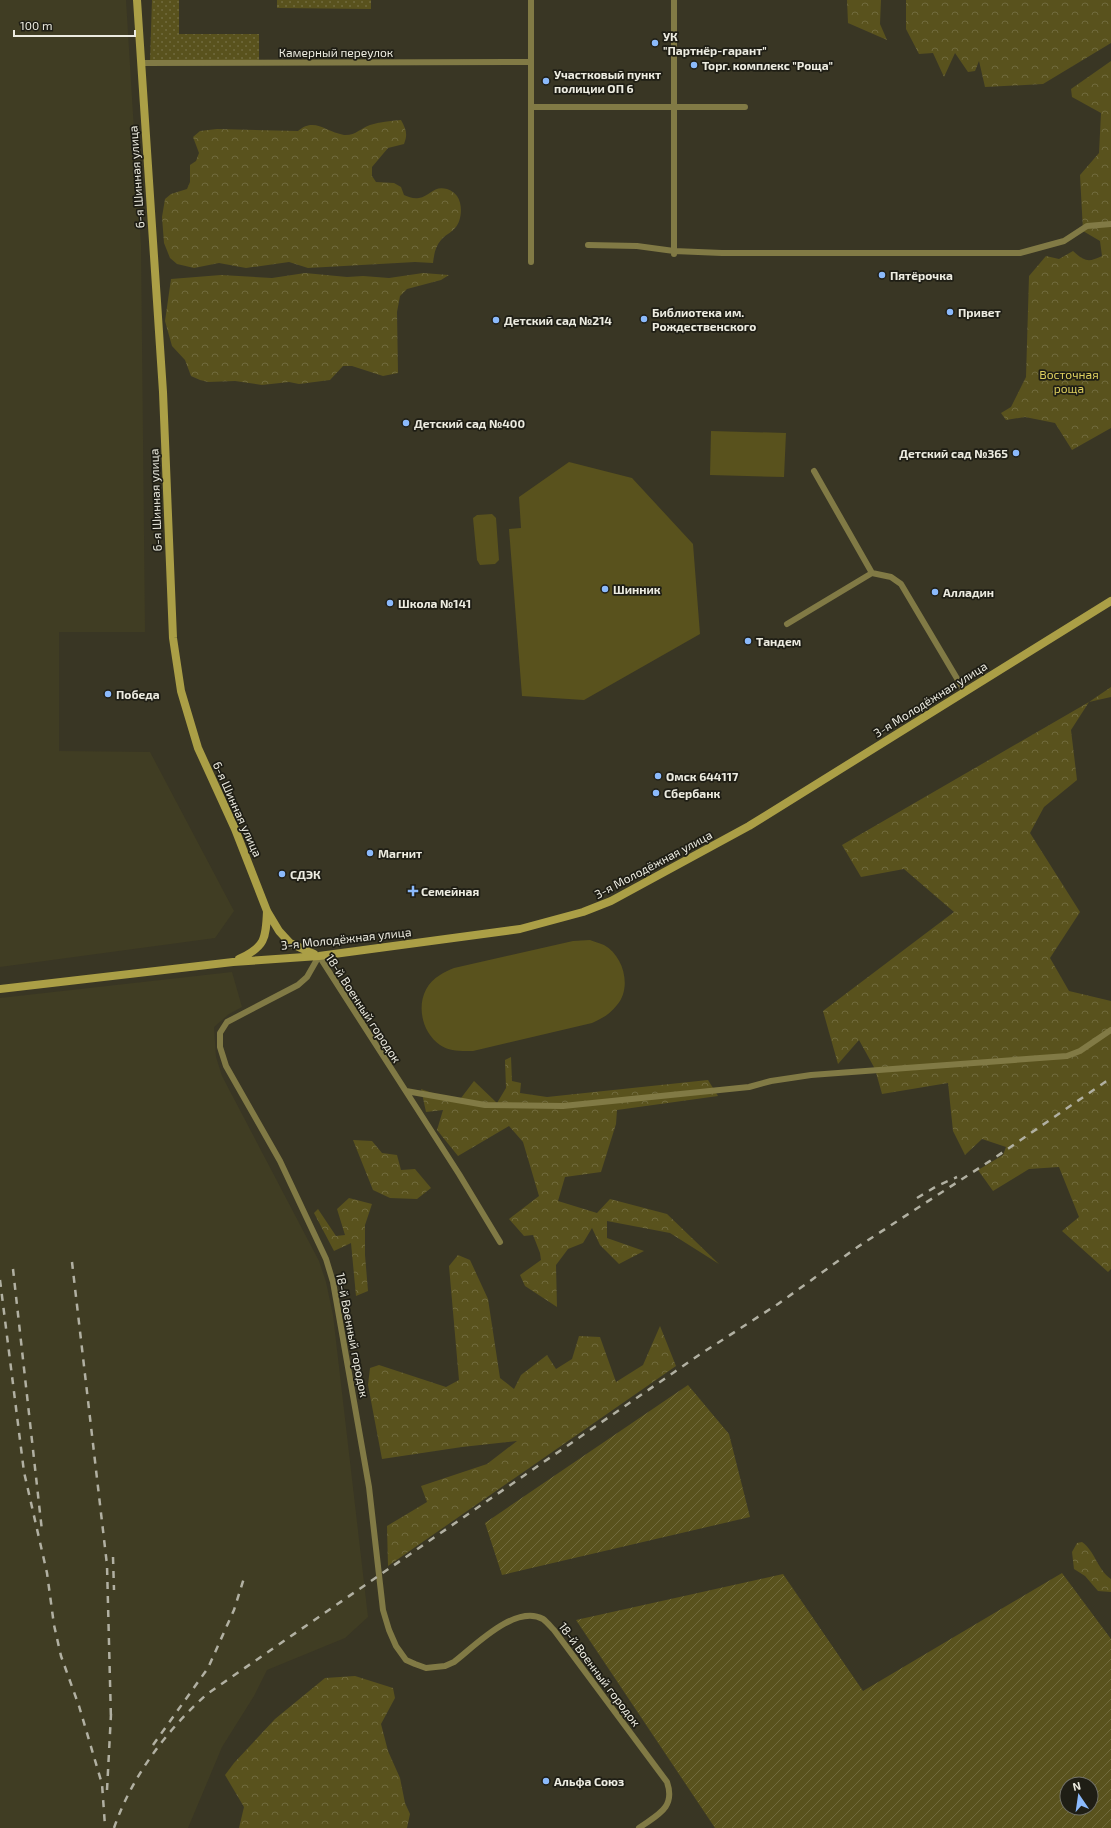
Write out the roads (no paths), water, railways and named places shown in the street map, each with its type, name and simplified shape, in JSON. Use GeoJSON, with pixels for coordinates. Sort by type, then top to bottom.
{"type":"FeatureCollection","features":[{"type":"Feature","properties":{"kind":"main road","name":"6-я Шинная улица"},"geometry":{"type":"LineString","coordinates":[[137,0],[163,392],[173,638],[177,670],[183,701],[198,748],[235,829],[267,911],[279,931],[290,943],[319,956]]}},
{"type":"Feature","properties":{"kind":"main road","name":"3-я Молодёжная улица"},"geometry":{"type":"LineString","coordinates":[[0,989],[233,962],[319,956],[520,929],[583,912],[611,901],[749,826],[1111,601]]}},
{"type":"Feature","properties":{"kind":"main road"},"geometry":{"type":"LineString","coordinates":[[233,962],[253,953],[264,941],[267,911]]}},
{"type":"Feature","properties":{"kind":"street"},"geometry":{"type":"LineString","coordinates":[[531,0],[531,262]]}},
{"type":"Feature","properties":{"kind":"street"},"geometry":{"type":"LineString","coordinates":[[674,0],[674,253]]}},
{"type":"Feature","properties":{"kind":"street","name":"Камерный переулок"},"geometry":{"type":"LineString","coordinates":[[141,63],[531,62]]}},
{"type":"Feature","properties":{"kind":"street"},"geometry":{"type":"LineString","coordinates":[[531,107],[745,107]]}},
{"type":"Feature","properties":{"kind":"street"},"geometry":{"type":"LineString","coordinates":[[588,245],[637,246],[674,253],[1020,253],[1064,241],[1087,226],[1111,224]]}},
{"type":"Feature","properties":{"kind":"street"},"geometry":{"type":"LineString","coordinates":[[814,471],[872,573]]}},
{"type":"Feature","properties":{"kind":"street"},"geometry":{"type":"LineString","coordinates":[[787,624],[872,573],[891,577],[901,584],[965,692]]}},
{"type":"Feature","properties":{"kind":"street","name":"18-й Военный городок"},"geometry":{"type":"LineString","coordinates":[[500,1242],[460,1174],[319,956],[307,977],[298,985],[227,1022],[220,1033],[220,1047],[226,1066],[280,1161],[326,1259],[333,1282],[371,1502],[383,1610],[396,1646],[406,1660],[426,1668],[446,1666],[454,1662],[504,1623],[519,1617],[528,1616],[543,1620],[554,1630],[582,1666],[667,1782],[670,1790],[669,1800],[664,1811],[639,1828]]}},
{"type":"Feature","properties":{"kind":"street"},"geometry":{"type":"LineString","coordinates":[[406,1091],[485,1105],[563,1106],[749,1087],[771,1081],[811,1075],[1067,1056],[1080,1051],[1111,1030]]}},
{"type":"Feature","properties":{"kind":"railway"},"geometry":{"type":"LineString","coordinates":[[114,1828],[130,1790],[152,1755],[178,1723],[207,1694],[699,1355],[778,1304],[859,1246],[993,1159],[1111,1078]]}},
{"type":"Feature","properties":{"kind":"railway"},"geometry":{"type":"LineString","coordinates":[[917,1198],[937,1186],[957,1177]]}},
{"type":"Feature","properties":{"kind":"railway"},"geometry":{"type":"LineString","coordinates":[[72,1262],[107,1565],[111,1720]]}},
{"type":"Feature","properties":{"kind":"railway"},"geometry":{"type":"LineString","coordinates":[[13,1269],[42,1531]]}},
{"type":"Feature","properties":{"kind":"railway"},"geometry":{"type":"LineString","coordinates":[[0,1280],[24,1472],[47,1573],[54,1625],[61,1656],[79,1706],[102,1784],[105,1826]]}},
{"type":"Feature","properties":{"kind":"railway"},"geometry":{"type":"LineString","coordinates":[[113,1557],[114,1590]]}},
{"type":"Feature","properties":{"kind":"railway"},"geometry":{"type":"LineString","coordinates":[[153,1745],[208,1668],[234,1610],[244,1578]]}},
{"type":"Feature","properties":{"kind":"railway"},"geometry":{"type":"LineString","coordinates":[[107,1790],[111,1714]]}},
{"type":"Feature","properties":{"kind":"place","name":"УК \"Партнёр-гарант\""},"geometry":{"type":"Point","coordinates":[655,43]}},
{"type":"Feature","properties":{"kind":"place","name":"Торг. комплекс \"Роща\""},"geometry":{"type":"Point","coordinates":[694,65]}},
{"type":"Feature","properties":{"kind":"place","name":"Участковый пункт полиции ОП 6"},"geometry":{"type":"Point","coordinates":[546,81]}},
{"type":"Feature","properties":{"kind":"place","name":"Пятёрочка"},"geometry":{"type":"Point","coordinates":[882,275]}},
{"type":"Feature","properties":{"kind":"place","name":"Привет"},"geometry":{"type":"Point","coordinates":[950,312]}},
{"type":"Feature","properties":{"kind":"place","name":"Библиотека им. Рождественского"},"geometry":{"type":"Point","coordinates":[644,319]}},
{"type":"Feature","properties":{"kind":"place","name":"Детский сад №214"},"geometry":{"type":"Point","coordinates":[496,320]}},
{"type":"Feature","properties":{"kind":"place","name":"Детский сад №400"},"geometry":{"type":"Point","coordinates":[406,423]}},
{"type":"Feature","properties":{"kind":"place","name":"Детский сад №365"},"geometry":{"type":"Point","coordinates":[1016,453]}},
{"type":"Feature","properties":{"kind":"place","name":"Шинник"},"geometry":{"type":"Point","coordinates":[605,589]}},
{"type":"Feature","properties":{"kind":"place","name":"Алладин"},"geometry":{"type":"Point","coordinates":[935,592]}},
{"type":"Feature","properties":{"kind":"place","name":"Школа №141"},"geometry":{"type":"Point","coordinates":[390,603]}},
{"type":"Feature","properties":{"kind":"place","name":"Тандем"},"geometry":{"type":"Point","coordinates":[748,641]}},
{"type":"Feature","properties":{"kind":"place","name":"Победа"},"geometry":{"type":"Point","coordinates":[108,694]}},
{"type":"Feature","properties":{"kind":"place","name":"Омск 644117"},"geometry":{"type":"Point","coordinates":[658,776]}},
{"type":"Feature","properties":{"kind":"place","name":"Сбербанк"},"geometry":{"type":"Point","coordinates":[656,793]}},
{"type":"Feature","properties":{"kind":"place","name":"Магнит"},"geometry":{"type":"Point","coordinates":[370,853]}},
{"type":"Feature","properties":{"kind":"place","name":"СДЭК"},"geometry":{"type":"Point","coordinates":[282,874]}},
{"type":"Feature","properties":{"kind":"place","name":"Семейная"},"geometry":{"type":"Point","coordinates":[413,891]}},
{"type":"Feature","properties":{"kind":"place","name":"Альфа Союз"},"geometry":{"type":"Point","coordinates":[546,1781]}},
{"type":"Feature","properties":{"kind":"park label","name":"Восточная роща"},"geometry":{"type":"Point","coordinates":[1069,381]}}]}
